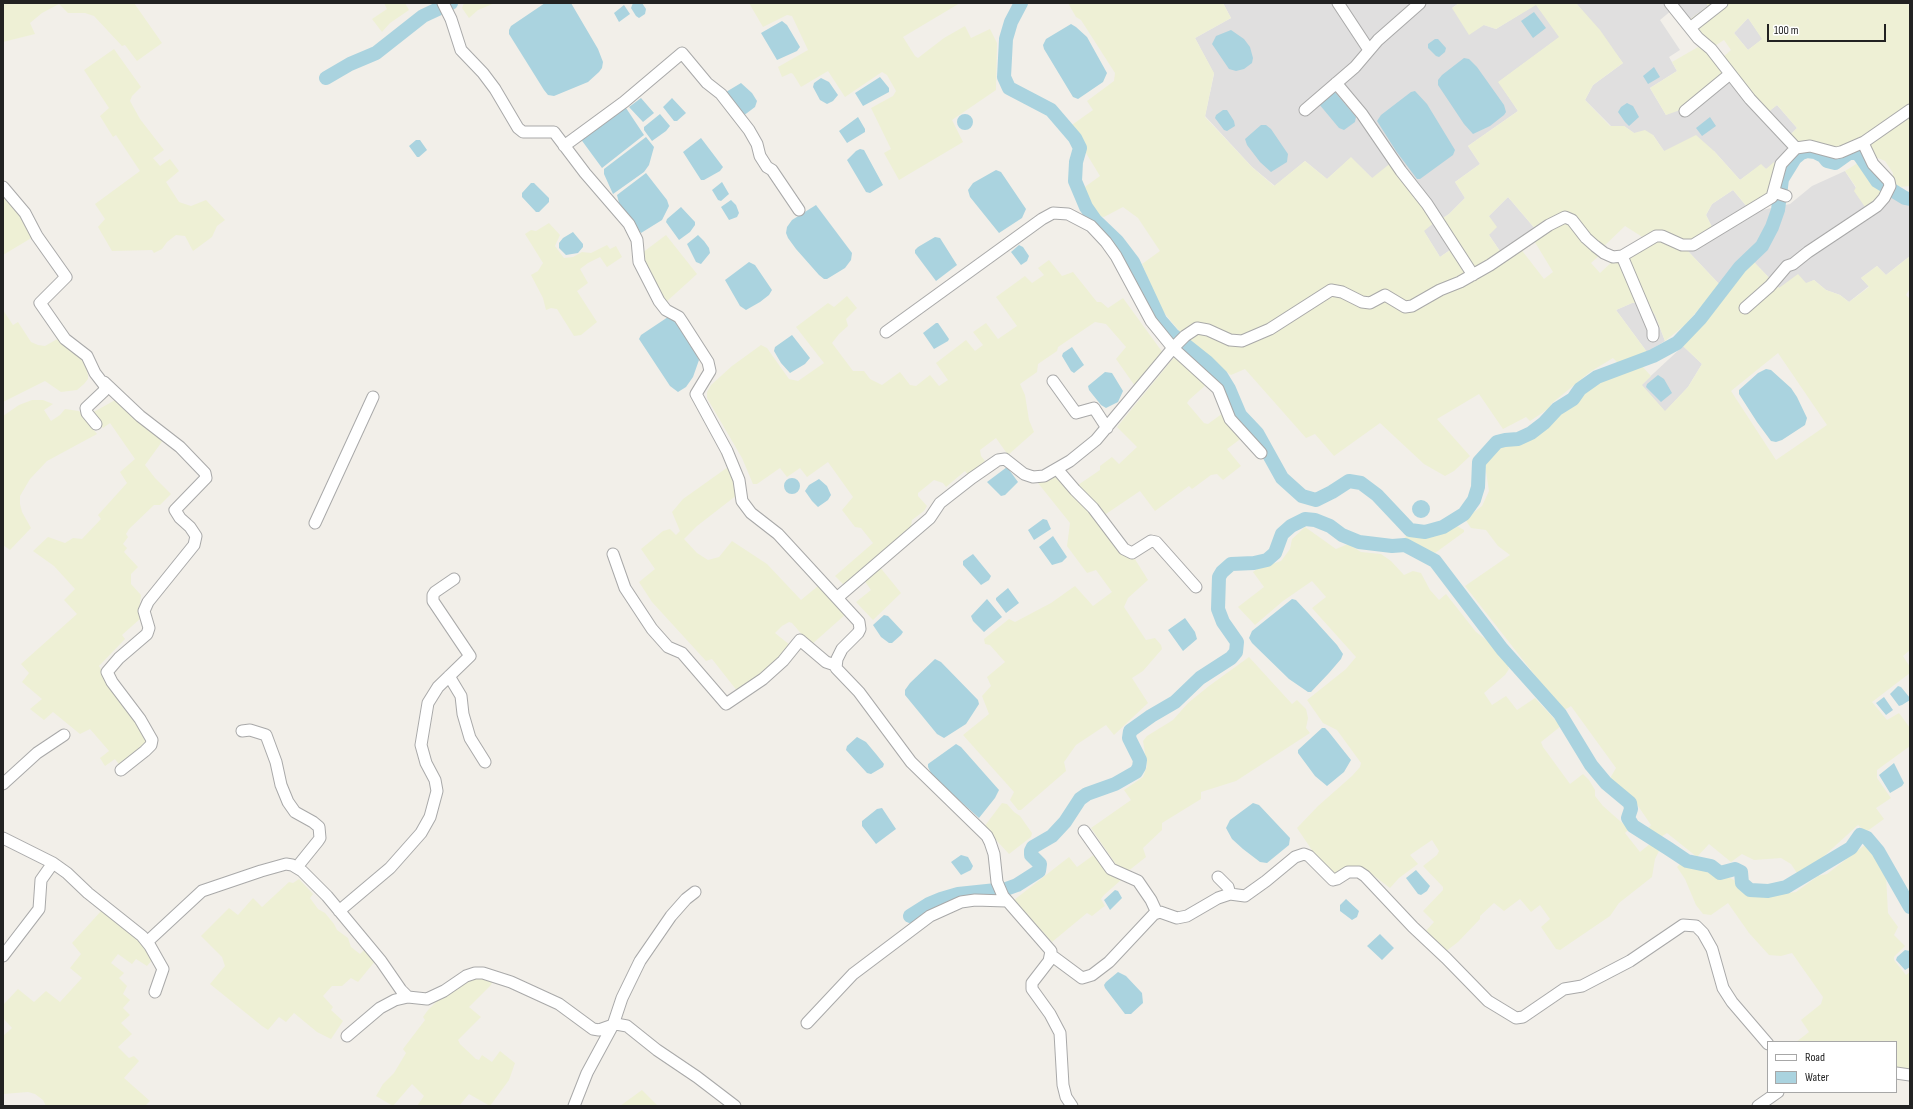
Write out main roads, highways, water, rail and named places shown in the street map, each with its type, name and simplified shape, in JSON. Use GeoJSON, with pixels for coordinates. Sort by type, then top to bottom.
{"type":"FeatureCollection","features":[{"type":"Feature","properties":{"kind":"water"},"geometry":{"type":"Polygon","coordinates":[[[545,3],[571,3],[598,49],[603,62],[602,68],[599,72],[588,82],[554,96],[548,95],[544,90],[509,34],[511,26],[545,3]]]}},
{"type":"Feature","properties":{"kind":"water"},"geometry":{"type":"Polygon","coordinates":[[[633,3],[642,3],[646,9],[645,14],[639,18],[636,16],[631,8],[633,3]]]}},
{"type":"Feature","properties":{"kind":"water"},"geometry":{"type":"Polygon","coordinates":[[[624,5],[630,14],[619,22],[614,13],[624,5]]]}},
{"type":"Feature","properties":{"kind":"water"},"geometry":{"type":"Polygon","coordinates":[[[1534,12],[1546,28],[1533,38],[1521,21],[1534,12]]]}},
{"type":"Feature","properties":{"kind":"water"},"geometry":{"type":"Polygon","coordinates":[[[782,21],[787,25],[800,47],[797,51],[777,60],[761,33],[782,21]]]}},
{"type":"Feature","properties":{"kind":"water"},"geometry":{"type":"Polygon","coordinates":[[[1071,24],[1087,37],[1107,73],[1103,82],[1078,99],[1073,97],[1043,45],[1046,39],[1071,24]]]}},
{"type":"Feature","properties":{"kind":"water"},"geometry":{"type":"Polygon","coordinates":[[[1231,30],[1244,39],[1250,47],[1253,58],[1252,63],[1244,69],[1236,71],[1229,69],[1212,44],[1216,36],[1231,30]]]}},
{"type":"Feature","properties":{"kind":"water"},"geometry":{"type":"Polygon","coordinates":[[[1435,39],[1438,39],[1446,48],[1445,52],[1439,57],[1428,48],[1428,44],[1435,39]]]}},
{"type":"Feature","properties":{"kind":"water"},"geometry":{"type":"Polygon","coordinates":[[[1464,58],[1469,59],[1477,67],[1504,105],[1506,112],[1490,126],[1473,134],[1464,124],[1438,85],[1438,80],[1442,75],[1464,58]]]}},
{"type":"Feature","properties":{"kind":"water"},"geometry":{"type":"Polygon","coordinates":[[[1654,67],[1660,77],[1648,84],[1643,76],[1654,67]]]}},
{"type":"Feature","properties":{"kind":"water"},"geometry":{"type":"Polygon","coordinates":[[[880,77],[889,88],[889,92],[863,106],[855,93],[880,77]]]}},
{"type":"Feature","properties":{"kind":"water"},"geometry":{"type":"Polygon","coordinates":[[[821,78],[829,82],[838,95],[833,101],[827,104],[820,100],[813,87],[814,83],[821,78]]]}},
{"type":"Feature","properties":{"kind":"water"},"geometry":{"type":"Polygon","coordinates":[[[741,83],[752,93],[757,101],[755,107],[743,116],[726,92],[741,83]]]}},
{"type":"Feature","properties":{"kind":"water"},"geometry":{"type":"Polygon","coordinates":[[[1334,91],[1356,117],[1355,122],[1344,130],[1339,128],[1319,104],[1334,91]]]}},
{"type":"Feature","properties":{"kind":"water"},"geometry":{"type":"Polygon","coordinates":[[[1415,91],[1427,104],[1455,150],[1453,155],[1420,179],[1417,179],[1396,151],[1377,121],[1381,115],[1411,92],[1415,91]]]}},
{"type":"Feature","properties":{"kind":"water"},"geometry":{"type":"Polygon","coordinates":[[[641,98],[654,113],[643,122],[629,107],[641,98]]]}},
{"type":"Feature","properties":{"kind":"water"},"geometry":{"type":"Polygon","coordinates":[[[672,98],[686,113],[677,121],[674,121],[663,107],[672,98]]]}},
{"type":"Feature","properties":{"kind":"water"},"geometry":{"type":"Polygon","coordinates":[[[1627,103],[1633,106],[1639,117],[1629,126],[1618,112],[1621,107],[1627,103]]]}},
{"type":"Feature","properties":{"kind":"water"},"geometry":{"type":"Polygon","coordinates":[[[626,108],[644,135],[602,168],[580,138],[620,109],[626,108]]]}},
{"type":"Feature","properties":{"kind":"water"},"geometry":{"type":"Polygon","coordinates":[[[1223,110],[1227,110],[1234,121],[1235,126],[1227,131],[1224,130],[1215,118],[1216,115],[1223,110]]]}},
{"type":"Feature","properties":{"kind":"water"},"geometry":{"type":"Polygon","coordinates":[[[660,114],[670,126],[666,131],[652,141],[644,130],[644,127],[660,114]]]}},
{"type":"Feature","properties":{"kind":"water"},"geometry":{"type":"Polygon","coordinates":[[[962,114],[968,114],[973,119],[971,128],[968,130],[962,130],[957,125],[957,119],[962,114]]]}},
{"type":"Feature","properties":{"kind":"water"},"geometry":{"type":"Polygon","coordinates":[[[858,117],[865,129],[865,132],[847,143],[839,131],[858,117]]]}},
{"type":"Feature","properties":{"kind":"water"},"geometry":{"type":"Polygon","coordinates":[[[1710,117],[1716,126],[1702,136],[1696,128],[1710,117]]]}},
{"type":"Feature","properties":{"kind":"water"},"geometry":{"type":"Polygon","coordinates":[[[1261,125],[1266,125],[1271,129],[1288,154],[1287,162],[1271,172],[1260,162],[1247,145],[1245,139],[1261,125]]]}},
{"type":"Feature","properties":{"kind":"water"},"geometry":{"type":"Polygon","coordinates":[[[646,137],[654,147],[649,165],[644,172],[613,194],[604,174],[604,169],[646,137]]]}},
{"type":"Feature","properties":{"kind":"water"},"geometry":{"type":"Polygon","coordinates":[[[701,138],[723,167],[720,171],[704,180],[701,180],[683,152],[701,138]]]}},
{"type":"Feature","properties":{"kind":"water"},"geometry":{"type":"Polygon","coordinates":[[[416,140],[420,140],[427,150],[419,157],[417,157],[409,146],[416,140]]]}},
{"type":"Feature","properties":{"kind":"water"},"geometry":{"type":"Polygon","coordinates":[[[860,149],[864,150],[883,185],[870,193],[866,192],[847,160],[860,149]]]}},
{"type":"Feature","properties":{"kind":"water"},"geometry":{"type":"Polygon","coordinates":[[[996,170],[1001,172],[1026,209],[1022,218],[999,233],[970,197],[968,190],[973,183],[996,170]]]}},
{"type":"Feature","properties":{"kind":"water"},"geometry":{"type":"Polygon","coordinates":[[[646,173],[667,200],[669,206],[662,220],[641,233],[619,203],[617,195],[646,173]]]}},
{"type":"Feature","properties":{"kind":"water"},"geometry":{"type":"Polygon","coordinates":[[[722,182],[729,194],[721,201],[718,200],[712,190],[722,182]]]}},
{"type":"Feature","properties":{"kind":"water"},"geometry":{"type":"Polygon","coordinates":[[[531,183],[534,183],[549,198],[549,202],[539,212],[536,212],[522,197],[522,193],[531,183]]]}},
{"type":"Feature","properties":{"kind":"water"},"geometry":{"type":"Polygon","coordinates":[[[731,200],[736,205],[739,213],[737,217],[729,220],[721,207],[731,200]]]}},
{"type":"Feature","properties":{"kind":"water"},"geometry":{"type":"Polygon","coordinates":[[[816,205],[852,253],[851,260],[845,268],[827,279],[824,279],[819,275],[796,249],[786,233],[787,227],[792,220],[816,205]]]}},
{"type":"Feature","properties":{"kind":"water"},"geometry":{"type":"Polygon","coordinates":[[[681,207],[695,222],[695,225],[690,232],[679,240],[666,222],[667,219],[681,207]]]}},
{"type":"Feature","properties":{"kind":"water"},"geometry":{"type":"Polygon","coordinates":[[[573,232],[583,244],[583,247],[578,253],[566,255],[559,248],[559,243],[563,238],[573,232]]]}},
{"type":"Feature","properties":{"kind":"water"},"geometry":{"type":"Polygon","coordinates":[[[698,235],[709,248],[710,253],[701,264],[696,262],[687,244],[698,235]]]}},
{"type":"Feature","properties":{"kind":"water"},"geometry":{"type":"Polygon","coordinates":[[[935,237],[940,238],[957,265],[936,281],[915,253],[915,250],[918,247],[935,237]]]}},
{"type":"Feature","properties":{"kind":"water"},"geometry":{"type":"Polygon","coordinates":[[[1019,245],[1023,247],[1029,256],[1027,261],[1021,265],[1011,252],[1019,245]]]}},
{"type":"Feature","properties":{"kind":"water"},"geometry":{"type":"Polygon","coordinates":[[[749,262],[755,265],[772,290],[769,295],[760,302],[746,310],[740,306],[725,280],[749,262]]]}},
{"type":"Feature","properties":{"kind":"water"},"geometry":{"type":"Polygon","coordinates":[[[668,317],[672,318],[691,343],[699,360],[693,377],[686,387],[678,392],[670,386],[639,339],[641,335],[668,317]]]}},
{"type":"Feature","properties":{"kind":"water"},"geometry":{"type":"Polygon","coordinates":[[[938,323],[949,339],[934,349],[923,333],[938,323]]]}},
{"type":"Feature","properties":{"kind":"water"},"geometry":{"type":"Polygon","coordinates":[[[792,335],[810,358],[805,364],[790,373],[781,363],[774,351],[775,347],[792,335]]]}},
{"type":"Feature","properties":{"kind":"water"},"geometry":{"type":"Polygon","coordinates":[[[1072,347],[1084,365],[1074,373],[1071,371],[1062,356],[1063,353],[1072,347]]]}},
{"type":"Feature","properties":{"kind":"water"},"geometry":{"type":"Polygon","coordinates":[[[1766,369],[1771,370],[1791,388],[1807,418],[1805,425],[1782,440],[1776,442],[1771,441],[1739,394],[1739,390],[1758,373],[1766,369]]]}},
{"type":"Feature","properties":{"kind":"water"},"geometry":{"type":"Polygon","coordinates":[[[1105,372],[1112,373],[1123,391],[1118,402],[1106,408],[1101,405],[1089,390],[1088,386],[1105,372]]]}},
{"type":"Feature","properties":{"kind":"water"},"geometry":{"type":"Polygon","coordinates":[[[1658,375],[1664,379],[1672,393],[1661,402],[1646,387],[1647,384],[1658,375]]]}},
{"type":"Feature","properties":{"kind":"water"},"geometry":{"type":"Polygon","coordinates":[[[1007,467],[1018,482],[1005,495],[1001,496],[987,482],[1007,467]]]}},
{"type":"Feature","properties":{"kind":"water"},"geometry":{"type":"Polygon","coordinates":[[[792,478],[799,483],[800,486],[795,493],[792,494],[785,489],[784,486],[789,479],[792,478]]]}},
{"type":"Feature","properties":{"kind":"water"},"geometry":{"type":"Polygon","coordinates":[[[819,479],[827,486],[831,495],[828,500],[818,507],[805,491],[809,485],[819,479]]]}},
{"type":"Feature","properties":{"kind":"water"},"geometry":{"type":"Polygon","coordinates":[[[1421,500],[1427,503],[1430,509],[1427,515],[1421,518],[1415,515],[1412,509],[1415,503],[1421,500]]]}},
{"type":"Feature","properties":{"kind":"water"},"geometry":{"type":"Polygon","coordinates":[[[1043,519],[1047,520],[1051,529],[1034,540],[1028,530],[1043,519]]]}},
{"type":"Feature","properties":{"kind":"water"},"geometry":{"type":"Polygon","coordinates":[[[1053,536],[1067,557],[1062,562],[1052,565],[1039,547],[1053,536]]]}},
{"type":"Feature","properties":{"kind":"water"},"geometry":{"type":"Polygon","coordinates":[[[973,554],[991,576],[989,580],[981,585],[963,565],[963,561],[973,554]]]}},
{"type":"Feature","properties":{"kind":"water"},"geometry":{"type":"Polygon","coordinates":[[[1008,588],[1019,603],[1006,613],[996,598],[1008,588]]]}},
{"type":"Feature","properties":{"kind":"water"},"geometry":{"type":"Polygon","coordinates":[[[987,599],[1002,617],[984,632],[973,621],[971,616],[987,599]]]}},
{"type":"Feature","properties":{"kind":"water"},"geometry":{"type":"Polygon","coordinates":[[[1292,599],[1296,600],[1309,614],[1337,645],[1343,654],[1341,659],[1311,692],[1308,692],[1289,679],[1252,643],[1249,638],[1252,631],[1292,599]]]}},
{"type":"Feature","properties":{"kind":"water"},"geometry":{"type":"Polygon","coordinates":[[[884,615],[888,616],[903,632],[892,643],[889,643],[881,637],[873,625],[884,615]]]}},
{"type":"Feature","properties":{"kind":"water"},"geometry":{"type":"Polygon","coordinates":[[[1185,618],[1195,632],[1197,639],[1183,651],[1168,630],[1185,618]]]}},
{"type":"Feature","properties":{"kind":"water"},"geometry":{"type":"Polygon","coordinates":[[[935,659],[941,662],[978,700],[979,704],[966,724],[944,738],[937,734],[905,695],[905,690],[910,683],[935,659]]]}},
{"type":"Feature","properties":{"kind":"water"},"geometry":{"type":"Polygon","coordinates":[[[1898,686],[1901,687],[1910,698],[1910,700],[1899,706],[1890,694],[1898,686]]]}},
{"type":"Feature","properties":{"kind":"water"},"geometry":{"type":"Polygon","coordinates":[[[1884,697],[1893,710],[1886,715],[1876,703],[1884,697]]]}},
{"type":"Feature","properties":{"kind":"water"},"geometry":{"type":"Polygon","coordinates":[[[1322,728],[1325,728],[1328,731],[1351,760],[1344,772],[1327,786],[1315,776],[1298,753],[1298,750],[1322,728]]]}},
{"type":"Feature","properties":{"kind":"water"},"geometry":{"type":"Polygon","coordinates":[[[857,737],[866,742],[884,764],[883,767],[871,774],[867,773],[846,750],[847,746],[857,737]]]}},
{"type":"Feature","properties":{"kind":"water"},"geometry":{"type":"Polygon","coordinates":[[[956,744],[961,747],[999,790],[995,798],[979,818],[939,782],[928,767],[928,764],[956,744]]]}},
{"type":"Feature","properties":{"kind":"water"},"geometry":{"type":"Polygon","coordinates":[[[1894,763],[1904,783],[1902,786],[1890,793],[1879,775],[1894,763]]]}},
{"type":"Feature","properties":{"kind":"water"},"geometry":{"type":"Polygon","coordinates":[[[1253,803],[1259,805],[1290,838],[1289,845],[1267,863],[1260,862],[1243,849],[1232,839],[1226,828],[1230,820],[1253,803]]]}},
{"type":"Feature","properties":{"kind":"water"},"geometry":{"type":"Polygon","coordinates":[[[882,808],[896,829],[876,844],[862,826],[862,821],[877,809],[882,808]]]}},
{"type":"Feature","properties":{"kind":"water"},"geometry":{"type":"Polygon","coordinates":[[[961,855],[968,857],[973,866],[971,870],[961,875],[951,862],[961,855]]]}},
{"type":"Feature","properties":{"kind":"water"},"geometry":{"type":"Polygon","coordinates":[[[1416,870],[1430,886],[1427,891],[1421,895],[1418,894],[1406,878],[1416,870]]]}},
{"type":"Feature","properties":{"kind":"water"},"geometry":{"type":"Polygon","coordinates":[[[1115,890],[1118,891],[1122,898],[1110,910],[1104,900],[1115,890]]]}},
{"type":"Feature","properties":{"kind":"water"},"geometry":{"type":"Polygon","coordinates":[[[1346,899],[1359,911],[1357,917],[1352,920],[1340,911],[1340,905],[1346,899]]]}},
{"type":"Feature","properties":{"kind":"water"},"geometry":{"type":"Polygon","coordinates":[[[1380,934],[1394,948],[1382,960],[1367,946],[1380,934]]]}},
{"type":"Feature","properties":{"kind":"water"},"geometry":{"type":"Polygon","coordinates":[[[1905,950],[1910,951],[1910,967],[1905,970],[1896,960],[1897,957],[1905,950]]]}},
{"type":"Feature","properties":{"kind":"water"},"geometry":{"type":"Polygon","coordinates":[[[1118,972],[1126,976],[1142,993],[1143,1003],[1131,1014],[1125,1014],[1104,985],[1118,972]]]}},
{"type":"Feature","properties":{"kind":"waterway"},"geometry":{"type":"LineString","coordinates":[[326,78],[350,64],[376,53],[423,16],[451,3]]}},
{"type":"Feature","properties":{"kind":"waterway"},"geometry":{"type":"LineString","coordinates":[[1021,3],[1011,22],[1006,39],[1004,77],[1009,88],[1051,110],[1075,138],[1080,148],[1076,162],[1075,181],[1086,207],[1095,220],[1117,241],[1133,262],[1160,320],[1173,335],[1207,362],[1221,376],[1229,389],[1240,415],[1257,433],[1282,478],[1302,496],[1316,500],[1349,481],[1361,483],[1377,495],[1410,530],[1425,532],[1443,527],[1464,514],[1474,500],[1478,487],[1479,462],[1497,442],[1518,439],[1531,433],[1544,423],[1557,409],[1573,399],[1580,389],[1597,377],[1653,356],[1677,343],[1700,319],[1740,267],[1762,246],[1772,227],[1778,210],[1782,179],[1795,158],[1801,153],[1807,151],[1815,152],[1823,156],[1827,161],[1835,163],[1849,153],[1856,153],[1860,156],[1877,181],[1905,198],[1910,199]]}},
{"type":"Feature","properties":{"kind":"waterway"},"geometry":{"type":"LineString","coordinates":[[910,916],[929,904],[958,894],[1006,889],[1017,885],[1039,871],[1040,864],[1031,855],[1033,847],[1052,836],[1065,822],[1080,799],[1087,794],[1115,784],[1136,772],[1139,767],[1140,760],[1129,738],[1130,731],[1151,716],[1175,702],[1200,678],[1231,658],[1236,652],[1237,642],[1223,622],[1218,609],[1219,577],[1222,572],[1231,564],[1254,563],[1267,560],[1275,553],[1282,534],[1291,526],[1305,519],[1315,520],[1330,526],[1342,535],[1359,542],[1392,546],[1405,545],[1435,561],[1502,649],[1560,714],[1591,765],[1606,783],[1630,803],[1631,809],[1628,818],[1633,826],[1687,861],[1711,866],[1720,873],[1735,869],[1741,872],[1742,883],[1750,890],[1768,891],[1786,887],[1851,848],[1860,835],[1867,838],[1878,851],[1910,907]]}}]}
